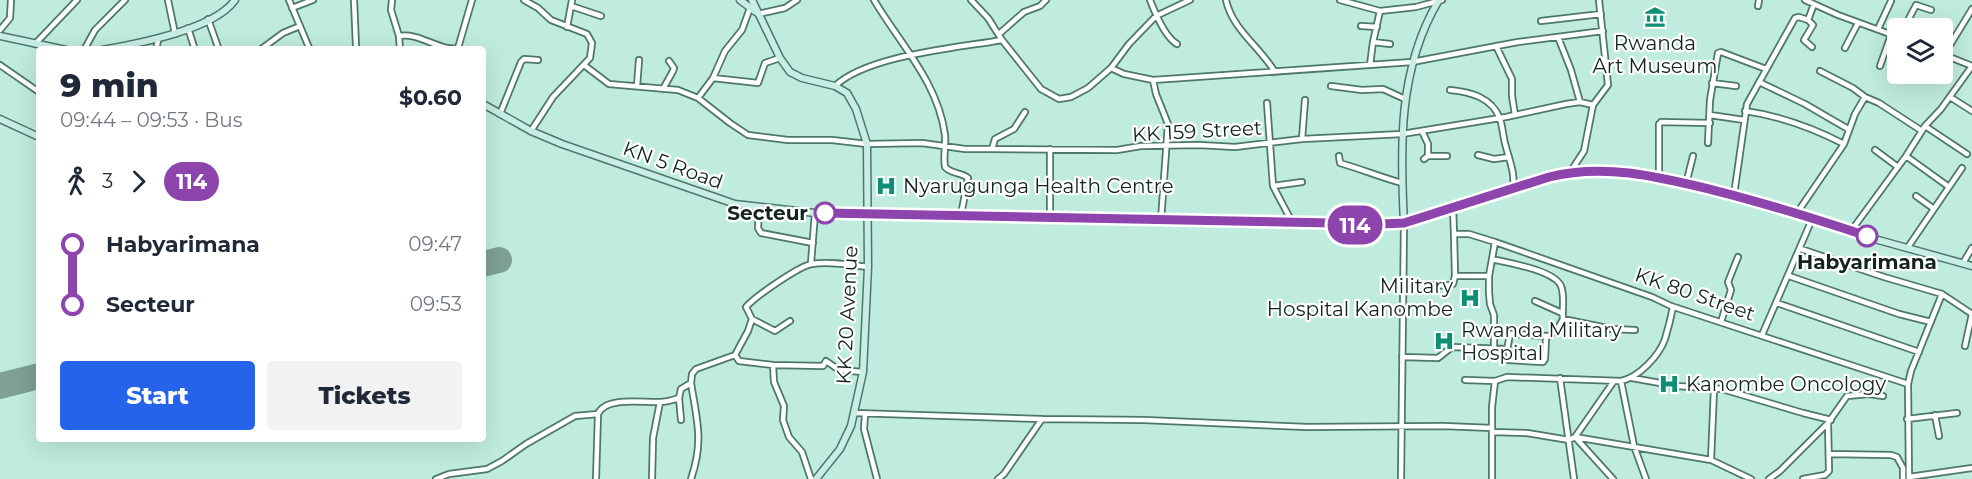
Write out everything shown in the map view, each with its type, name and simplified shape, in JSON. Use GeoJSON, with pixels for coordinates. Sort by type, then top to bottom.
{"type":"FeatureCollection","features":[{"type":"Feature","properties":{"kind":"main road"},"geometry":{"type":"LineString","coordinates":[[124,46],[158,40],[208,20],[223,13],[235,0]]}},
{"type":"Feature","properties":{"kind":"main road"},"geometry":{"type":"LineString","coordinates":[[740,0],[758,14]]}},
{"type":"Feature","properties":{"kind":"main road"},"geometry":{"type":"LineString","coordinates":[[752,0],[787,68],[795,75],[835,86]]}},
{"type":"Feature","properties":{"kind":"main road"},"geometry":{"type":"LineString","coordinates":[[1440,1],[1412,62],[1405,99],[1402,134],[1404,223],[1571,171],[1617,171],[1659,177],[1734,195],[1972,266]]}},
{"type":"Feature","properties":{"kind":"main road"},"geometry":{"type":"LineString","coordinates":[[0,36],[41,46]]}},
{"type":"Feature","properties":{"kind":"main road","name":"KK 20 Avenue"},"geometry":{"type":"LineString","coordinates":[[816,479],[840,449],[851,426],[863,372],[868,267],[867,144],[852,100],[844,90],[835,86]]}},
{"type":"Feature","properties":{"kind":"main road","name":"KN 5 Road"},"geometry":{"type":"LineString","coordinates":[[486,106],[531,131],[562,144],[701,193],[735,204],[759,208],[815,213],[1356,225],[1404,223]]}},
{"type":"Feature","properties":{"kind":"main road"},"geometry":{"type":"LineString","coordinates":[[0,119],[36,136]]}},
{"type":"Feature","properties":{"kind":"street"},"geometry":{"type":"LineString","coordinates":[[0,30],[10,18],[11,0]]}},
{"type":"Feature","properties":{"kind":"street"},"geometry":{"type":"LineString","coordinates":[[35,45],[77,0]]}},
{"type":"Feature","properties":{"kind":"street"},"geometry":{"type":"LineString","coordinates":[[86,46],[95,30],[125,0]]}},
{"type":"Feature","properties":{"kind":"street"},"geometry":{"type":"LineString","coordinates":[[168,0],[174,34]]}},
{"type":"Feature","properties":{"kind":"street"},"geometry":{"type":"LineString","coordinates":[[289,0],[308,46]]}},
{"type":"Feature","properties":{"kind":"street"},"geometry":{"type":"LineString","coordinates":[[292,8],[313,0]]}},
{"type":"Feature","properties":{"kind":"street"},"geometry":{"type":"LineString","coordinates":[[354,0],[357,46]]}},
{"type":"Feature","properties":{"kind":"street"},"geometry":{"type":"LineString","coordinates":[[392,0],[391,10],[400,46]]}},
{"type":"Feature","properties":{"kind":"street"},"geometry":{"type":"LineString","coordinates":[[459,46],[466,28],[472,0]]}},
{"type":"Feature","properties":{"kind":"street"},"geometry":{"type":"LineString","coordinates":[[524,0],[538,8],[551,20],[582,31],[591,38],[592,49],[590,58],[553,97],[531,131]]}},
{"type":"Feature","properties":{"kind":"street"},"geometry":{"type":"LineString","coordinates":[[758,14],[785,8],[797,0]]}},
{"type":"Feature","properties":{"kind":"street"},"geometry":{"type":"LineString","coordinates":[[873,0],[912,56],[939,108],[945,135],[944,165],[946,169],[964,174],[968,178],[961,215]]}},
{"type":"Feature","properties":{"kind":"street"},"geometry":{"type":"LineString","coordinates":[[971,0],[982,10],[1002,40],[1041,89],[1059,99],[1071,97],[1088,88],[1111,68],[1129,44],[1156,16],[1190,0]]}},
{"type":"Feature","properties":{"kind":"street"},"geometry":{"type":"LineString","coordinates":[[999,34],[1024,12],[1040,6],[1046,0]]}},
{"type":"Feature","properties":{"kind":"street"},"geometry":{"type":"LineString","coordinates":[[1150,0],[1156,16],[1170,38],[1177,44]]}},
{"type":"Feature","properties":{"kind":"street"},"geometry":{"type":"LineString","coordinates":[[1226,0],[1230,13],[1246,37],[1266,57],[1275,72]]}},
{"type":"Feature","properties":{"kind":"street"},"geometry":{"type":"LineString","coordinates":[[1341,0],[1380,11],[1440,1]]}},
{"type":"Feature","properties":{"kind":"street"},"geometry":{"type":"LineString","coordinates":[[1571,171],[1584,151],[1593,105],[1608,85],[1599,0]]}},
{"type":"Feature","properties":{"kind":"street"},"geometry":{"type":"LineString","coordinates":[[1805,0],[1887,33]]}},
{"type":"Feature","properties":{"kind":"street"},"geometry":{"type":"LineString","coordinates":[[1878,30],[1891,1]]}},
{"type":"Feature","properties":{"kind":"street"},"geometry":{"type":"LineString","coordinates":[[567,27],[572,3],[601,16]]}},
{"type":"Feature","properties":{"kind":"street"},"geometry":{"type":"LineString","coordinates":[[1808,20],[1814,4]]}},
{"type":"Feature","properties":{"kind":"street"},"geometry":{"type":"LineString","coordinates":[[1909,18],[1916,4],[1930,9]]}},
{"type":"Feature","properties":{"kind":"street"},"geometry":{"type":"LineString","coordinates":[[584,65],[609,84],[678,90],[698,98],[713,78],[725,51],[742,30],[750,8]]}},
{"type":"Feature","properties":{"kind":"street"},"geometry":{"type":"LineString","coordinates":[[1953,38],[1972,9]]}},
{"type":"Feature","properties":{"kind":"street"},"geometry":{"type":"LineString","coordinates":[[1370,65],[1372,39],[1380,11]]}},
{"type":"Feature","properties":{"kind":"street"},"geometry":{"type":"LineString","coordinates":[[1541,21],[1601,14]]}},
{"type":"Feature","properties":{"kind":"street"},"geometry":{"type":"LineString","coordinates":[[1734,195],[1747,104],[1795,18],[1808,20],[1813,25],[1804,40],[1812,47]]}},
{"type":"Feature","properties":{"kind":"street"},"geometry":{"type":"LineString","coordinates":[[208,20],[218,46]]}},
{"type":"Feature","properties":{"kind":"street"},"geometry":{"type":"LineString","coordinates":[[1845,48],[1858,23]]}},
{"type":"Feature","properties":{"kind":"street"},"geometry":{"type":"LineString","coordinates":[[265,46],[283,33],[300,26]]}},
{"type":"Feature","properties":{"kind":"street"},"geometry":{"type":"LineString","coordinates":[[1361,26],[1377,27]]}},
{"type":"Feature","properties":{"kind":"street"},"geometry":{"type":"LineString","coordinates":[[188,28],[194,46]]}},
{"type":"Feature","properties":{"kind":"street"},"geometry":{"type":"LineString","coordinates":[[1111,68],[1124,74],[1153,80],[1412,62],[1496,46],[1603,31]]}},
{"type":"Feature","properties":{"kind":"street"},"geometry":{"type":"LineString","coordinates":[[399,36],[412,35],[447,46]]}},
{"type":"Feature","properties":{"kind":"street"},"geometry":{"type":"LineString","coordinates":[[1558,37],[1574,76],[1580,102],[1593,105]]}},
{"type":"Feature","properties":{"kind":"street"},"geometry":{"type":"LineString","coordinates":[[157,46],[158,40]]}},
{"type":"Feature","properties":{"kind":"street"},"geometry":{"type":"LineString","coordinates":[[835,86],[845,78],[873,66],[912,56],[1002,40]]}},
{"type":"Feature","properties":{"kind":"street"},"geometry":{"type":"LineString","coordinates":[[1373,42],[1390,44]]}},
{"type":"Feature","properties":{"kind":"street"},"geometry":{"type":"LineString","coordinates":[[1496,46],[1512,79],[1515,115]]}},
{"type":"Feature","properties":{"kind":"street"},"geometry":{"type":"LineString","coordinates":[[1880,66],[1887,46]]}},
{"type":"Feature","properties":{"kind":"street"},"geometry":{"type":"LineString","coordinates":[[1708,143],[1716,57],[1720,52],[1766,69]]}},
{"type":"Feature","properties":{"kind":"street"},"geometry":{"type":"LineString","coordinates":[[713,78],[756,84],[760,81],[765,63],[780,58]]}},
{"type":"Feature","properties":{"kind":"street"},"geometry":{"type":"LineString","coordinates":[[1851,231],[1972,66],[1953,58]]}},
{"type":"Feature","properties":{"kind":"street"},"geometry":{"type":"LineString","coordinates":[[500,114],[521,62],[524,59],[538,60]]}},
{"type":"Feature","properties":{"kind":"street"},"geometry":{"type":"LineString","coordinates":[[637,86],[639,60]]}},
{"type":"Feature","properties":{"kind":"street"},"geometry":{"type":"LineString","coordinates":[[663,89],[674,68],[669,61]]}},
{"type":"Feature","properties":{"kind":"street"},"geometry":{"type":"LineString","coordinates":[[0,65],[36,90]]}},
{"type":"Feature","properties":{"kind":"street"},"geometry":{"type":"LineString","coordinates":[[1820,71],[1967,154]]}},
{"type":"Feature","properties":{"kind":"street"},"geometry":{"type":"LineString","coordinates":[[1153,80],[1156,94],[1168,122],[1161,220]]}},
{"type":"Feature","properties":{"kind":"street"},"geometry":{"type":"LineString","coordinates":[[1759,82],[1805,104],[1848,129]]}},
{"type":"Feature","properties":{"kind":"street"},"geometry":{"type":"LineString","coordinates":[[1712,83],[1736,87]]}},
{"type":"Feature","properties":{"kind":"street"},"geometry":{"type":"LineString","coordinates":[[1330,86],[1362,90],[1383,89],[1405,99]]}},
{"type":"Feature","properties":{"kind":"street"},"geometry":{"type":"LineString","coordinates":[[1450,90],[1468,92],[1483,99],[1500,118],[1514,171],[1513,188]]}},
{"type":"Feature","properties":{"kind":"street"},"geometry":{"type":"LineString","coordinates":[[1797,213],[1844,144],[1848,129],[1865,97]]}},
{"type":"Feature","properties":{"kind":"street"},"geometry":{"type":"LineString","coordinates":[[1950,97],[1972,111]]}},
{"type":"Feature","properties":{"kind":"street","name":"KK 159 Street"},"geometry":{"type":"LineString","coordinates":[[698,98],[748,135],[788,140],[832,140],[867,144],[922,143],[965,149],[1116,150],[1166,145],[1235,147],[1302,139],[1402,134],[1580,102]]}},
{"type":"Feature","properties":{"kind":"street"},"geometry":{"type":"LineString","coordinates":[[1302,139],[1305,100]]}},
{"type":"Feature","properties":{"kind":"street"},"geometry":{"type":"LineString","coordinates":[[1267,103],[1273,186],[1292,222]]}},
{"type":"Feature","properties":{"kind":"street"},"geometry":{"type":"LineString","coordinates":[[1745,111],[1773,116],[1813,129],[1844,144]]}},
{"type":"Feature","properties":{"kind":"street"},"geometry":{"type":"LineString","coordinates":[[992,149],[995,139],[1014,129],[1025,112]]}},
{"type":"Feature","properties":{"kind":"street"},"geometry":{"type":"LineString","coordinates":[[1710,115],[1744,120]]}},
{"type":"Feature","properties":{"kind":"street"},"geometry":{"type":"LineString","coordinates":[[1659,177],[1659,124],[1661,122],[1710,123]]}},
{"type":"Feature","properties":{"kind":"street"},"geometry":{"type":"LineString","coordinates":[[1422,131],[1428,144],[1426,158],[1447,156]]}},
{"type":"Feature","properties":{"kind":"street"},"geometry":{"type":"LineString","coordinates":[[1050,149],[1050,217]]}},
{"type":"Feature","properties":{"kind":"street"},"geometry":{"type":"LineString","coordinates":[[1875,150],[1898,167]]}},
{"type":"Feature","properties":{"kind":"street"},"geometry":{"type":"LineString","coordinates":[[1478,155],[1494,159],[1509,157]]}},
{"type":"Feature","properties":{"kind":"street"},"geometry":{"type":"LineString","coordinates":[[1339,156],[1340,162],[1402,183]]}},
{"type":"Feature","properties":{"kind":"street"},"geometry":{"type":"LineString","coordinates":[[1686,184],[1693,156]]}},
{"type":"Feature","properties":{"kind":"street"},"geometry":{"type":"LineString","coordinates":[[1906,156],[1949,187]]}},
{"type":"Feature","properties":{"kind":"street"},"geometry":{"type":"LineString","coordinates":[[1908,247],[1962,168]]}},
{"type":"Feature","properties":{"kind":"street"},"geometry":{"type":"LineString","coordinates":[[1273,186],[1302,182]]}},
{"type":"Feature","properties":{"kind":"street"},"geometry":{"type":"LineString","coordinates":[[1916,196],[1934,209]]}},
{"type":"Feature","properties":{"kind":"street"},"geometry":{"type":"LineString","coordinates":[[759,208],[758,228],[761,233],[813,243]]}},
{"type":"Feature","properties":{"kind":"street"},"geometry":{"type":"LineString","coordinates":[[1403,287],[1453,284],[1455,276],[1453,208]]}},
{"type":"Feature","properties":{"kind":"street"},"geometry":{"type":"LineString","coordinates":[[811,264],[815,213]]}},
{"type":"Feature","properties":{"kind":"street"},"geometry":{"type":"LineString","coordinates":[[1762,335],[1813,217]]}},
{"type":"Feature","properties":{"kind":"street"},"geometry":{"type":"LineString","coordinates":[[1401,479],[1404,223]]}},
{"type":"Feature","properties":{"kind":"street","name":"KK 80 Street"},"geometry":{"type":"LineString","coordinates":[[1454,234],[1469,234],[1495,242],[1652,297],[1673,307],[1908,384]]}},
{"type":"Feature","properties":{"kind":"street"},"geometry":{"type":"LineString","coordinates":[[1494,348],[1494,315],[1490,304],[1489,276],[1495,242]]}},
{"type":"Feature","properties":{"kind":"street"},"geometry":{"type":"LineString","coordinates":[[1963,262],[1972,248]]}},
{"type":"Feature","properties":{"kind":"street"},"geometry":{"type":"LineString","coordinates":[[1801,249],[1942,294],[1972,314],[1965,345]]}},
{"type":"Feature","properties":{"kind":"street"},"geometry":{"type":"LineString","coordinates":[[1721,322],[1731,290],[1728,282],[1738,256]]}},
{"type":"Feature","properties":{"kind":"street"},"geometry":{"type":"LineString","coordinates":[[1492,259],[1542,272],[1557,281],[1562,288],[1563,316],[1557,330],[1547,336],[1495,333]]}},
{"type":"Feature","properties":{"kind":"street"},"geometry":{"type":"LineString","coordinates":[[790,321],[775,331],[752,319],[746,307],[765,291],[811,264],[868,267]]}},
{"type":"Feature","properties":{"kind":"street"},"geometry":{"type":"LineString","coordinates":[[1455,276],[1489,276]]}},
{"type":"Feature","properties":{"kind":"street"},"geometry":{"type":"LineString","coordinates":[[1789,276],[1899,314],[1931,322]]}},
{"type":"Feature","properties":{"kind":"street"},"geometry":{"type":"LineString","coordinates":[[1907,478],[1908,384],[1942,294]]}},
{"type":"Feature","properties":{"kind":"street"},"geometry":{"type":"LineString","coordinates":[[1535,301],[1563,316],[1612,329],[1635,330]]}},
{"type":"Feature","properties":{"kind":"street"},"geometry":{"type":"LineString","coordinates":[[1777,303],[1919,352]]}},
{"type":"Feature","properties":{"kind":"street"},"geometry":{"type":"LineString","coordinates":[[1632,378],[1658,352],[1664,341],[1673,307]]}},
{"type":"Feature","properties":{"kind":"street"},"geometry":{"type":"LineString","coordinates":[[691,479],[698,458],[700,442],[691,383],[692,374],[696,369],[735,355],[752,319]]}},
{"type":"Feature","properties":{"kind":"street"},"geometry":{"type":"LineString","coordinates":[[1510,334],[1509,360],[1545,362],[1547,336]]}},
{"type":"Feature","properties":{"kind":"street"},"geometry":{"type":"LineString","coordinates":[[1402,357],[1438,358],[1452,347],[1508,350]]}},
{"type":"Feature","properties":{"kind":"street"},"geometry":{"type":"LineString","coordinates":[[735,355],[739,361],[772,365],[823,366],[826,361],[839,370],[863,372]]}},
{"type":"Feature","properties":{"kind":"street"},"geometry":{"type":"LineString","coordinates":[[772,365],[774,382],[784,406],[783,420],[789,437],[802,452],[811,479]]}},
{"type":"Feature","properties":{"kind":"street"},"geometry":{"type":"LineString","coordinates":[[1466,380],[1495,381],[1507,377],[1622,381],[1632,378],[1733,392],[1830,421]]}},
{"type":"Feature","properties":{"kind":"street"},"geometry":{"type":"LineString","coordinates":[[1560,378],[1574,479]]}},
{"type":"Feature","properties":{"kind":"street"},"geometry":{"type":"LineString","coordinates":[[1492,479],[1495,381]]}},
{"type":"Feature","properties":{"kind":"street"},"geometry":{"type":"LineString","coordinates":[[855,413],[1144,420],[1307,428],[1443,426],[1527,433],[1569,440],[1575,437],[1614,381]]}},
{"type":"Feature","properties":{"kind":"street"},"geometry":{"type":"LineString","coordinates":[[1622,381],[1634,446],[1646,479]]}},
{"type":"Feature","properties":{"kind":"street"},"geometry":{"type":"LineString","coordinates":[[681,420],[679,398],[681,389],[691,383]]}},
{"type":"Feature","properties":{"kind":"street"},"geometry":{"type":"LineString","coordinates":[[1711,460],[1714,389]]}},
{"type":"Feature","properties":{"kind":"street"},"geometry":{"type":"LineString","coordinates":[[1773,478],[1830,421],[1847,396],[1869,394],[1883,396]]}},
{"type":"Feature","properties":{"kind":"street"},"geometry":{"type":"LineString","coordinates":[[596,479],[598,414],[604,406],[614,402],[658,402],[679,398]]}},
{"type":"Feature","properties":{"kind":"street"},"geometry":{"type":"LineString","coordinates":[[652,479],[653,438],[658,402]]}},
{"type":"Feature","properties":{"kind":"street"},"geometry":{"type":"LineString","coordinates":[[1907,419],[1957,413]]}},
{"type":"Feature","properties":{"kind":"street"},"geometry":{"type":"LineString","coordinates":[[436,479],[448,474],[487,469],[556,425],[575,416],[598,414]]}},
{"type":"Feature","properties":{"kind":"street"},"geometry":{"type":"LineString","coordinates":[[865,414],[864,429],[877,479]]}},
{"type":"Feature","properties":{"kind":"street"},"geometry":{"type":"LineString","coordinates":[[1935,416],[1939,436]]}},
{"type":"Feature","properties":{"kind":"street"},"geometry":{"type":"LineString","coordinates":[[998,479],[1006,477],[1042,419]]}},
{"type":"Feature","properties":{"kind":"street"},"geometry":{"type":"LineString","coordinates":[[1803,479],[1828,474],[1830,421]]}},
{"type":"Feature","properties":{"kind":"street"},"geometry":{"type":"LineString","coordinates":[[1575,437],[1711,460],[1751,479]]}},
{"type":"Feature","properties":{"kind":"street"},"geometry":{"type":"LineString","coordinates":[[1575,437],[1613,479]]}},
{"type":"Feature","properties":{"kind":"street"},"geometry":{"type":"LineString","coordinates":[[1830,454],[1891,455],[1897,457],[1907,478]]}},
{"type":"Feature","properties":{"kind":"street"},"geometry":{"type":"LineString","coordinates":[[1907,478],[1972,468]]}},
{"type":"Feature","properties":{"kind":"runway"},"geometry":{"type":"LineString","coordinates":[[486,263],[499,260]]}},
{"type":"Feature","properties":{"kind":"runway"},"geometry":{"type":"LineString","coordinates":[[0,386],[36,377]]}},
{"type":"Feature","properties":{"kind":"bus line","name":"114"},"geometry":{"type":"LineString","coordinates":[[825,213],[1356,225],[1404,223],[1549,177],[1571,171],[1591,170],[1659,177],[1813,217],[1867,236]]}},
{"type":"Feature","properties":{"kind":"place","name":"Rwanda Art Museum"},"geometry":{"type":"Point","coordinates":[1655,17]}},
{"type":"Feature","properties":{"kind":"place","name":"Nyarugunga Health Centre"},"geometry":{"type":"Point","coordinates":[886,186]}},
{"type":"Feature","properties":{"kind":"place","name":"Secteur"},"geometry":{"type":"Point","coordinates":[825,213]}},
{"type":"Feature","properties":{"kind":"place","name":"Habyarimana"},"geometry":{"type":"Point","coordinates":[1867,236]}},
{"type":"Feature","properties":{"kind":"place","name":"Military Hospital Kanombe"},"geometry":{"type":"Point","coordinates":[1470,298]}},
{"type":"Feature","properties":{"kind":"place","name":"Rwanda Military Hospital"},"geometry":{"type":"Point","coordinates":[1444,341]}},
{"type":"Feature","properties":{"kind":"place","name":"Kanombe Oncology"},"geometry":{"type":"Point","coordinates":[1669,384]}}]}
